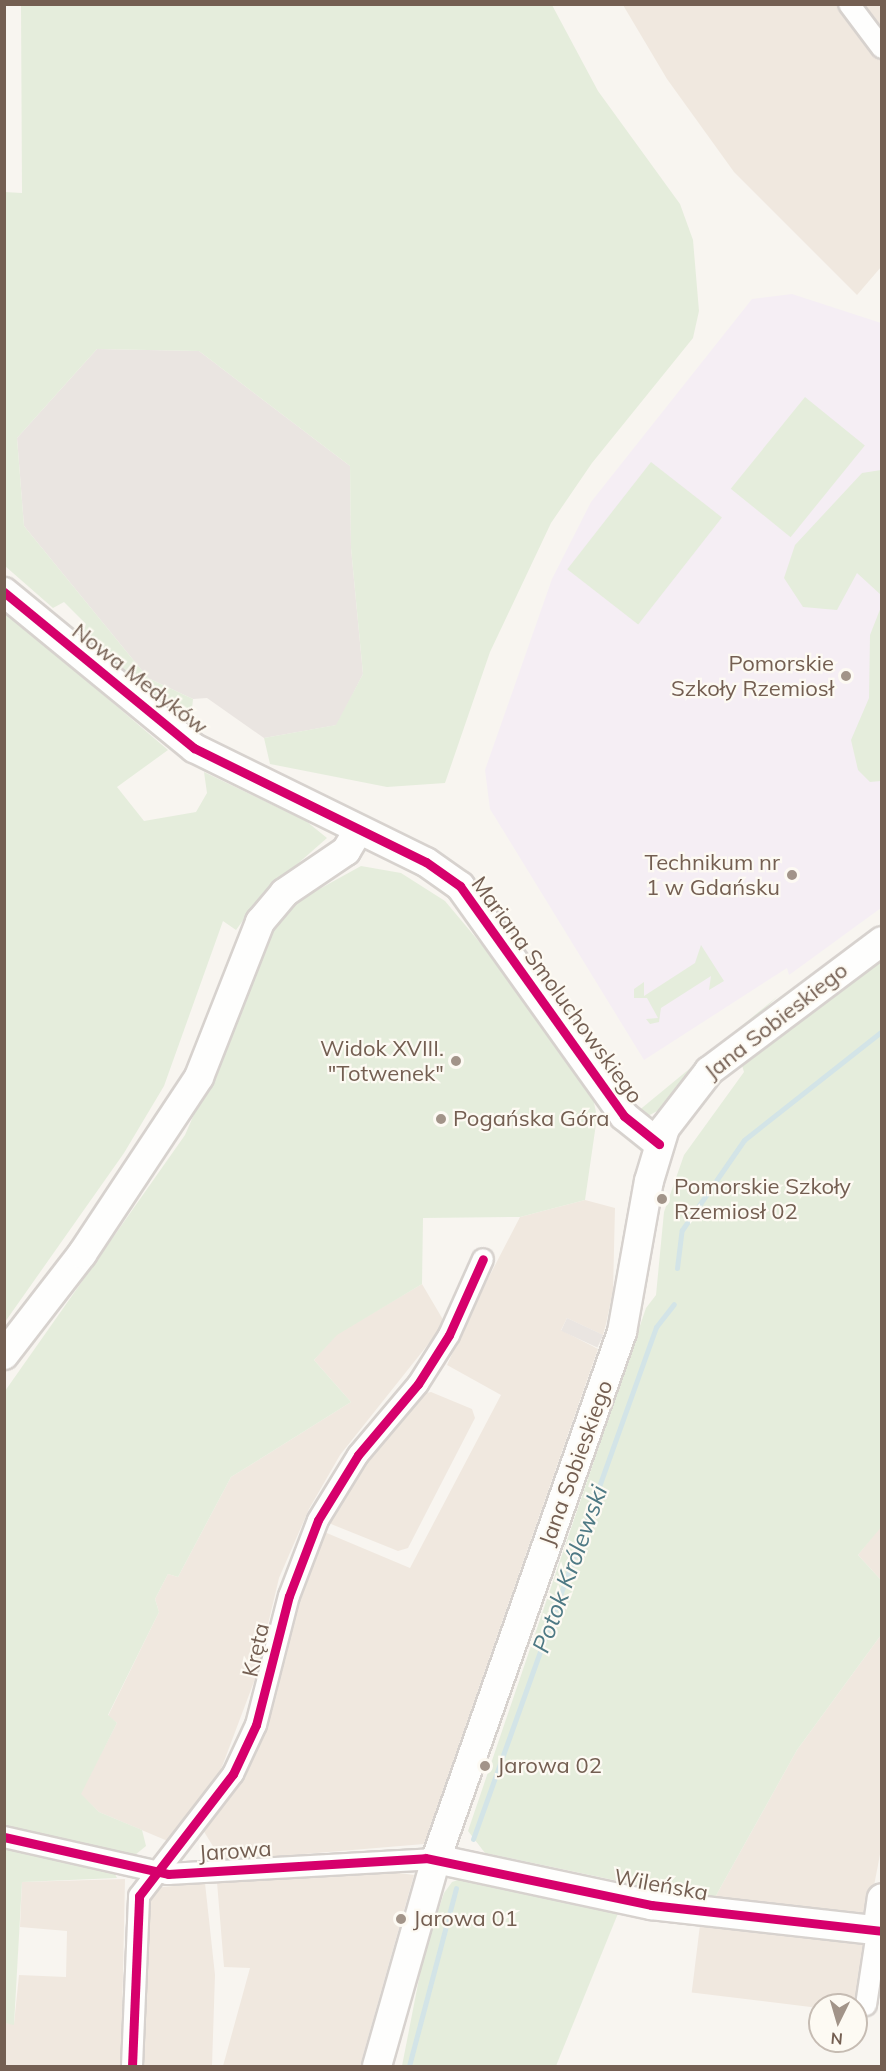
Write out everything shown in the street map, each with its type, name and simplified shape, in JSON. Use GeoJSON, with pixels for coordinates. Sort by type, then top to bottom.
{"type":"FeatureCollection","features":[{"type":"Feature","properties":{"kind":"street"},"geometry":{"type":"LineString","coordinates":[[849,4],[882,48]]}},
{"type":"Feature","properties":{"kind":"street","name":"Nowa Medyków"},"geometry":{"type":"LineString","coordinates":[[4,592],[164,729],[221,765],[358,831]]}},
{"type":"Feature","properties":{"kind":"street"},"geometry":{"type":"LineString","coordinates":[[4,1355],[82,1254],[199,1077],[260,922],[284,893],[346,851],[358,831]]}},
{"type":"Feature","properties":{"kind":"street","name":"Mariana Smoluchowskiego"},"geometry":{"type":"LineString","coordinates":[[358,831],[442,870],[460,885],[624,1116],[659,1144]]}},
{"type":"Feature","properties":{"kind":"street","name":"Jana Sobieskiego"},"geometry":{"type":"LineString","coordinates":[[377,2067],[436,1859],[620,1340],[659,1144],[683,1099],[709,1071],[882,941]]}},
{"type":"Feature","properties":{"kind":"street","name":"Kręta"},"geometry":{"type":"LineString","coordinates":[[132,2067],[137,1906],[156,1872],[220,1793],[245,1751],[265,1696],[289,1596],[318,1520],[358,1455],[418,1384],[449,1335],[483,1259]]}},
{"type":"Feature","properties":{"kind":"street","name":"Jarowa"},"geometry":{"type":"LineString","coordinates":[[4,1837],[156,1872],[436,1859]]}},
{"type":"Feature","properties":{"kind":"street","name":"Wileńska"},"geometry":{"type":"LineString","coordinates":[[436,1859],[651,1905],[879,1931]]}},
{"type":"Feature","properties":{"kind":"street"},"geometry":{"type":"LineString","coordinates":[[868,1994],[879,1931],[882,1898]]}},
{"type":"Feature","properties":{"kind":"shaded area"},"geometry":{"type":"Polygon","coordinates":[[[623,5],[881,5],[881,267],[857,295],[734,172],[667,79],[623,5]]]}},
{"type":"Feature","properties":{"kind":"shaded area","name":"Pomorskie Szkoły Rzemiosł"},"geometry":{"type":"Polygon","coordinates":[[[792,294],[881,323],[881,908],[789,975],[787,968],[644,1060],[490,809],[485,770],[552,579],[591,502],[752,299],[792,294]]]}},
{"type":"Feature","properties":{"kind":"shaded area"},"geometry":{"type":"Polygon","coordinates":[[[97,349],[199,351],[350,466],[351,548],[363,674],[337,725],[264,738],[207,698],[193,699],[148,678],[24,526],[17,438],[97,349]]]}},
{"type":"Feature","properties":{"kind":"shaded area"},"geometry":{"type":"Polygon","coordinates":[[[585,1200],[615,1208],[613,1291],[606,1324],[603,1335],[567,1318],[561,1330],[598,1349],[424,1844],[222,1861],[203,1830],[246,1770],[260,1736],[304,1566],[322,1531],[410,1568],[501,1395],[447,1365],[476,1302],[520,1217],[585,1200]]]}},
{"type":"Feature","properties":{"kind":"shaded area"},"geometry":{"type":"Polygon","coordinates":[[[422,1284],[445,1323],[340,1455],[309,1509],[279,1578],[255,1679],[220,1772],[170,1842],[99,1812],[80,1794],[117,1723],[108,1716],[159,1612],[155,1599],[168,1574],[178,1577],[231,1477],[351,1402],[314,1360],[337,1334],[422,1284]]]}},
{"type":"Feature","properties":{"kind":"shaded area"},"geometry":{"type":"Polygon","coordinates":[[[567,1318],[603,1335],[597,1348],[561,1331],[567,1318]]]}},
{"type":"Feature","properties":{"kind":"shaded area"},"geometry":{"type":"Polygon","coordinates":[[[431,1392],[472,1409],[475,1418],[408,1548],[398,1551],[331,1524],[328,1516],[355,1473],[422,1394],[431,1392]]]}},
{"type":"Feature","properties":{"kind":"shaded area"},"geometry":{"type":"Polygon","coordinates":[[[881,1526],[881,1580],[858,1555],[881,1526]]]}},
{"type":"Feature","properties":{"kind":"shaded area"},"geometry":{"type":"Polygon","coordinates":[[[881,1635],[882,1844],[869,1912],[860,1918],[713,1901],[797,1750],[881,1635]]]}},
{"type":"Feature","properties":{"kind":"shaded area"},"geometry":{"type":"Polygon","coordinates":[[[378,1870],[414,1875],[360,2066],[223,2066],[250,1968],[224,1967],[217,1882],[378,1870]]]}},
{"type":"Feature","properties":{"kind":"shaded area"},"geometry":{"type":"Polygon","coordinates":[[[125,1879],[121,2066],[5,2066],[5,2023],[14,2024],[19,1975],[66,1977],[67,1931],[20,1927],[22,1882],[125,1879]]]}},
{"type":"Feature","properties":{"kind":"shaded area"},"geometry":{"type":"Polygon","coordinates":[[[205,1883],[215,1975],[212,2066],[140,2066],[146,1909],[152,1888],[205,1883]]]}},
{"type":"Feature","properties":{"kind":"shaded area"},"geometry":{"type":"Polygon","coordinates":[[[700,1925],[864,1945],[858,1993],[808,1993],[808,2007],[692,1992],[700,1925]]]}},
{"type":"Feature","properties":{"kind":"green space"},"geometry":{"type":"Polygon","coordinates":[[[21,5],[552,5],[598,91],[680,204],[693,240],[699,311],[693,338],[592,463],[551,523],[490,652],[445,783],[387,787],[270,764],[264,738],[336,725],[363,674],[351,548],[350,466],[199,351],[97,349],[17,438],[24,526],[148,678],[193,699],[191,719],[154,698],[82,635],[86,624],[64,602],[53,608],[5,566],[4,192],[22,193],[21,5]]]}},
{"type":"Feature","properties":{"kind":"green space"},"geometry":{"type":"Polygon","coordinates":[[[805,397],[865,445],[791,537],[731,489],[805,397]]]}},
{"type":"Feature","properties":{"kind":"green space"},"geometry":{"type":"Polygon","coordinates":[[[651,462],[722,517],[638,625],[567,569],[651,462]]]}},
{"type":"Feature","properties":{"kind":"green space"},"geometry":{"type":"Polygon","coordinates":[[[881,470],[881,595],[857,573],[837,610],[803,607],[784,578],[795,545],[862,473],[881,470]]]}},
{"type":"Feature","properties":{"kind":"green space"},"geometry":{"type":"Polygon","coordinates":[[[881,607],[881,781],[870,782],[858,770],[851,740],[869,698],[870,635],[881,607]]]}},
{"type":"Feature","properties":{"kind":"green space"},"geometry":{"type":"Polygon","coordinates":[[[5,611],[168,750],[117,787],[144,821],[196,812],[207,793],[204,772],[306,821],[327,838],[261,896],[236,930],[223,921],[164,1086],[124,1153],[5,1322],[5,611]]]}},
{"type":"Feature","properties":{"kind":"green space"},"geometry":{"type":"Polygon","coordinates":[[[361,866],[401,873],[445,901],[528,1000],[592,1093],[597,1117],[585,1200],[520,1217],[423,1218],[422,1284],[337,1335],[314,1360],[351,1402],[231,1477],[178,1577],[168,1574],[155,1599],[159,1612],[108,1715],[117,1723],[81,1794],[99,1812],[142,1830],[146,1846],[135,1855],[55,1845],[5,1827],[5,1391],[185,1135],[279,918],[303,898],[361,866]]]}},
{"type":"Feature","properties":{"kind":"green space"},"geometry":{"type":"Polygon","coordinates":[[[701,945],[724,981],[709,990],[711,976],[661,1008],[659,1022],[650,1024],[646,1019],[658,1018],[647,998],[634,998],[634,989],[644,982],[644,996],[695,963],[701,945]]]}},
{"type":"Feature","properties":{"kind":"green space"},"geometry":{"type":"Polygon","coordinates":[[[881,957],[882,1526],[858,1555],[881,1580],[881,1635],[797,1750],[713,1901],[485,1853],[468,1831],[646,1308],[656,1295],[664,1212],[684,1155],[744,1072],[741,1062],[881,957]]]}},
{"type":"Feature","properties":{"kind":"green space"},"geometry":{"type":"Polygon","coordinates":[[[778,996],[659,1110],[648,1116],[637,1112],[778,996]]]}},
{"type":"Feature","properties":{"kind":"green space"},"geometry":{"type":"Polygon","coordinates":[[[5,1846],[114,1872],[117,1878],[22,1882],[14,2025],[5,2023],[5,1846]]]}},
{"type":"Feature","properties":{"kind":"green space"},"geometry":{"type":"Polygon","coordinates":[[[466,1877],[619,1911],[556,2066],[402,2066],[424,1953],[444,1893],[452,1882],[466,1877]]]}},
{"type":"Feature","properties":{"kind":"waterway","name":"Potok Królewski"},"geometry":{"type":"LineString","coordinates":[[677,1268],[682,1230],[744,1140],[882,1031]]}},
{"type":"Feature","properties":{"kind":"waterway","name":"Potok Królewski"},"geometry":{"type":"LineString","coordinates":[[473,1839],[656,1327],[674,1304]]}},
{"type":"Feature","properties":{"kind":"waterway","name":"Potok Królewski"},"geometry":{"type":"LineString","coordinates":[[409,2066],[456,1888]]}},
{"type":"Feature","properties":{"kind":"cycle path"},"geometry":{"type":"LineString","coordinates":[[4,592],[194,748],[426,862],[460,886],[624,1116],[659,1144]]}},
{"type":"Feature","properties":{"kind":"cycle path"},"geometry":{"type":"LineString","coordinates":[[132,2066],[139,1896],[233,1774],[256,1725],[289,1596],[318,1520],[358,1455],[418,1384],[449,1335],[483,1259]]}},
{"type":"Feature","properties":{"kind":"cycle path"},"geometry":{"type":"LineString","coordinates":[[4,1837],[168,1874],[426,1858],[651,1905],[882,1931]]}},
{"type":"Feature","properties":{"kind":"place","name":"Pomorskie Szkoły Rzemiosł"},"geometry":{"type":"Point","coordinates":[846,676]}},
{"type":"Feature","properties":{"kind":"place","name":"Technikum nr 1 w Gdańsku"},"geometry":{"type":"Point","coordinates":[792,875]}},
{"type":"Feature","properties":{"kind":"place","name":"Widok XVIII. \"Totwenek\""},"geometry":{"type":"Point","coordinates":[456,1061]}},
{"type":"Feature","properties":{"kind":"place","name":"Pogańska Góra"},"geometry":{"type":"Point","coordinates":[441,1119]}},
{"type":"Feature","properties":{"kind":"place","name":"Pomorskie Szkoły Rzemiosł 02"},"geometry":{"type":"Point","coordinates":[662,1199]}},
{"type":"Feature","properties":{"kind":"place","name":"Jarowa 02"},"geometry":{"type":"Point","coordinates":[485,1766]}},
{"type":"Feature","properties":{"kind":"place","name":"Jarowa 01"},"geometry":{"type":"Point","coordinates":[401,1919]}}]}
